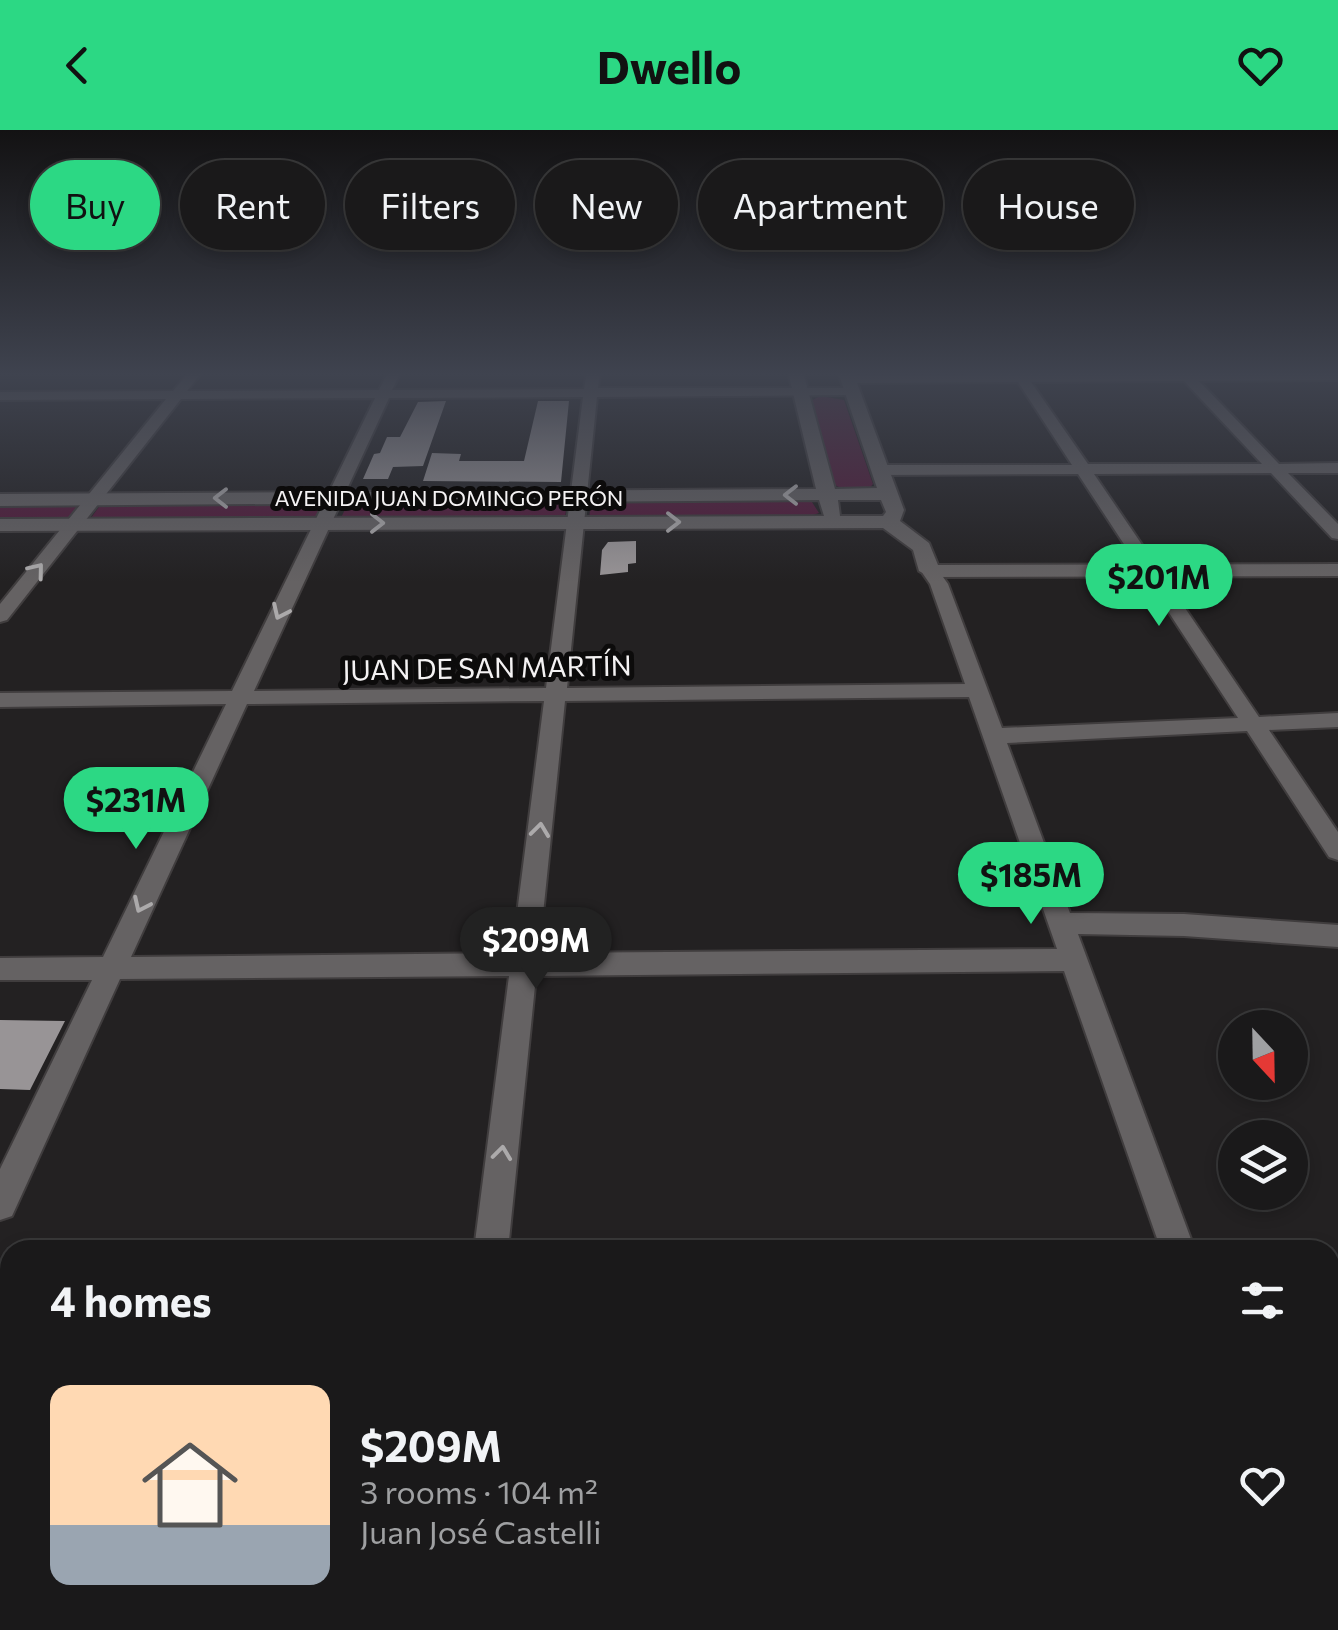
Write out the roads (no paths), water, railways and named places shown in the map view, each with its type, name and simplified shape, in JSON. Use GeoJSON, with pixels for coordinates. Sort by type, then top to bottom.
{"type":"FeatureCollection","features":[{"type":"Feature","properties":{"kind":"main road"},"geometry":{"type":"LineString","coordinates":[[813,442],[834,522]]}},
{"type":"Feature","properties":{"kind":"main road"},"geometry":{"type":"LineString","coordinates":[[870,442],[891,510],[938,569],[1338,559]]}},
{"type":"Feature","properties":{"kind":"main road","name":"AVENIDA JUAN DOMINGO PERÓN"},"geometry":{"type":"LineString","coordinates":[[0,525],[322,524],[827,495],[891,510]]}},
{"type":"Feature","properties":{"kind":"main road","name":"AVENIDA JUAN DOMINGO PERÓN"},"geometry":{"type":"LineString","coordinates":[[0,500],[334,498],[834,522],[891,510]]}},
{"type":"Feature","properties":{"kind":"main road"},"geometry":{"type":"LineString","coordinates":[[1146,565],[1338,570]]}},
{"type":"Feature","properties":{"kind":"street"},"geometry":{"type":"LineString","coordinates":[[0,616],[138,442]]}},
{"type":"Feature","properties":{"kind":"street"},"geometry":{"type":"LineString","coordinates":[[0,1204],[360,442]]}},
{"type":"Feature","properties":{"kind":"street"},"geometry":{"type":"LineString","coordinates":[[492,1240],[584,442]]}},
{"type":"Feature","properties":{"kind":"street"},"geometry":{"type":"LineString","coordinates":[[1066,442],[1338,851]]}},
{"type":"Feature","properties":{"kind":"street"},"geometry":{"type":"LineString","coordinates":[[1251,442],[1338,534]]}},
{"type":"Feature","properties":{"kind":"street"},"geometry":{"type":"LineString","coordinates":[[880,470],[1338,468]]}},
{"type":"Feature","properties":{"kind":"street"},"geometry":{"type":"LineString","coordinates":[[938,569],[975,690],[1174,1240]]}},
{"type":"Feature","properties":{"kind":"street","name":"JUAN DE SAN MARTÍN"},"geometry":{"type":"LineString","coordinates":[[0,700],[975,690]]}},
{"type":"Feature","properties":{"kind":"street"},"geometry":{"type":"LineString","coordinates":[[994,736],[1338,720]]}},
{"type":"Feature","properties":{"kind":"street"},"geometry":{"type":"LineString","coordinates":[[1059,923],[1184,925],[1338,936]]}},
{"type":"Feature","properties":{"kind":"street"},"geometry":{"type":"LineString","coordinates":[[0,968],[1072,960]]}}]}
